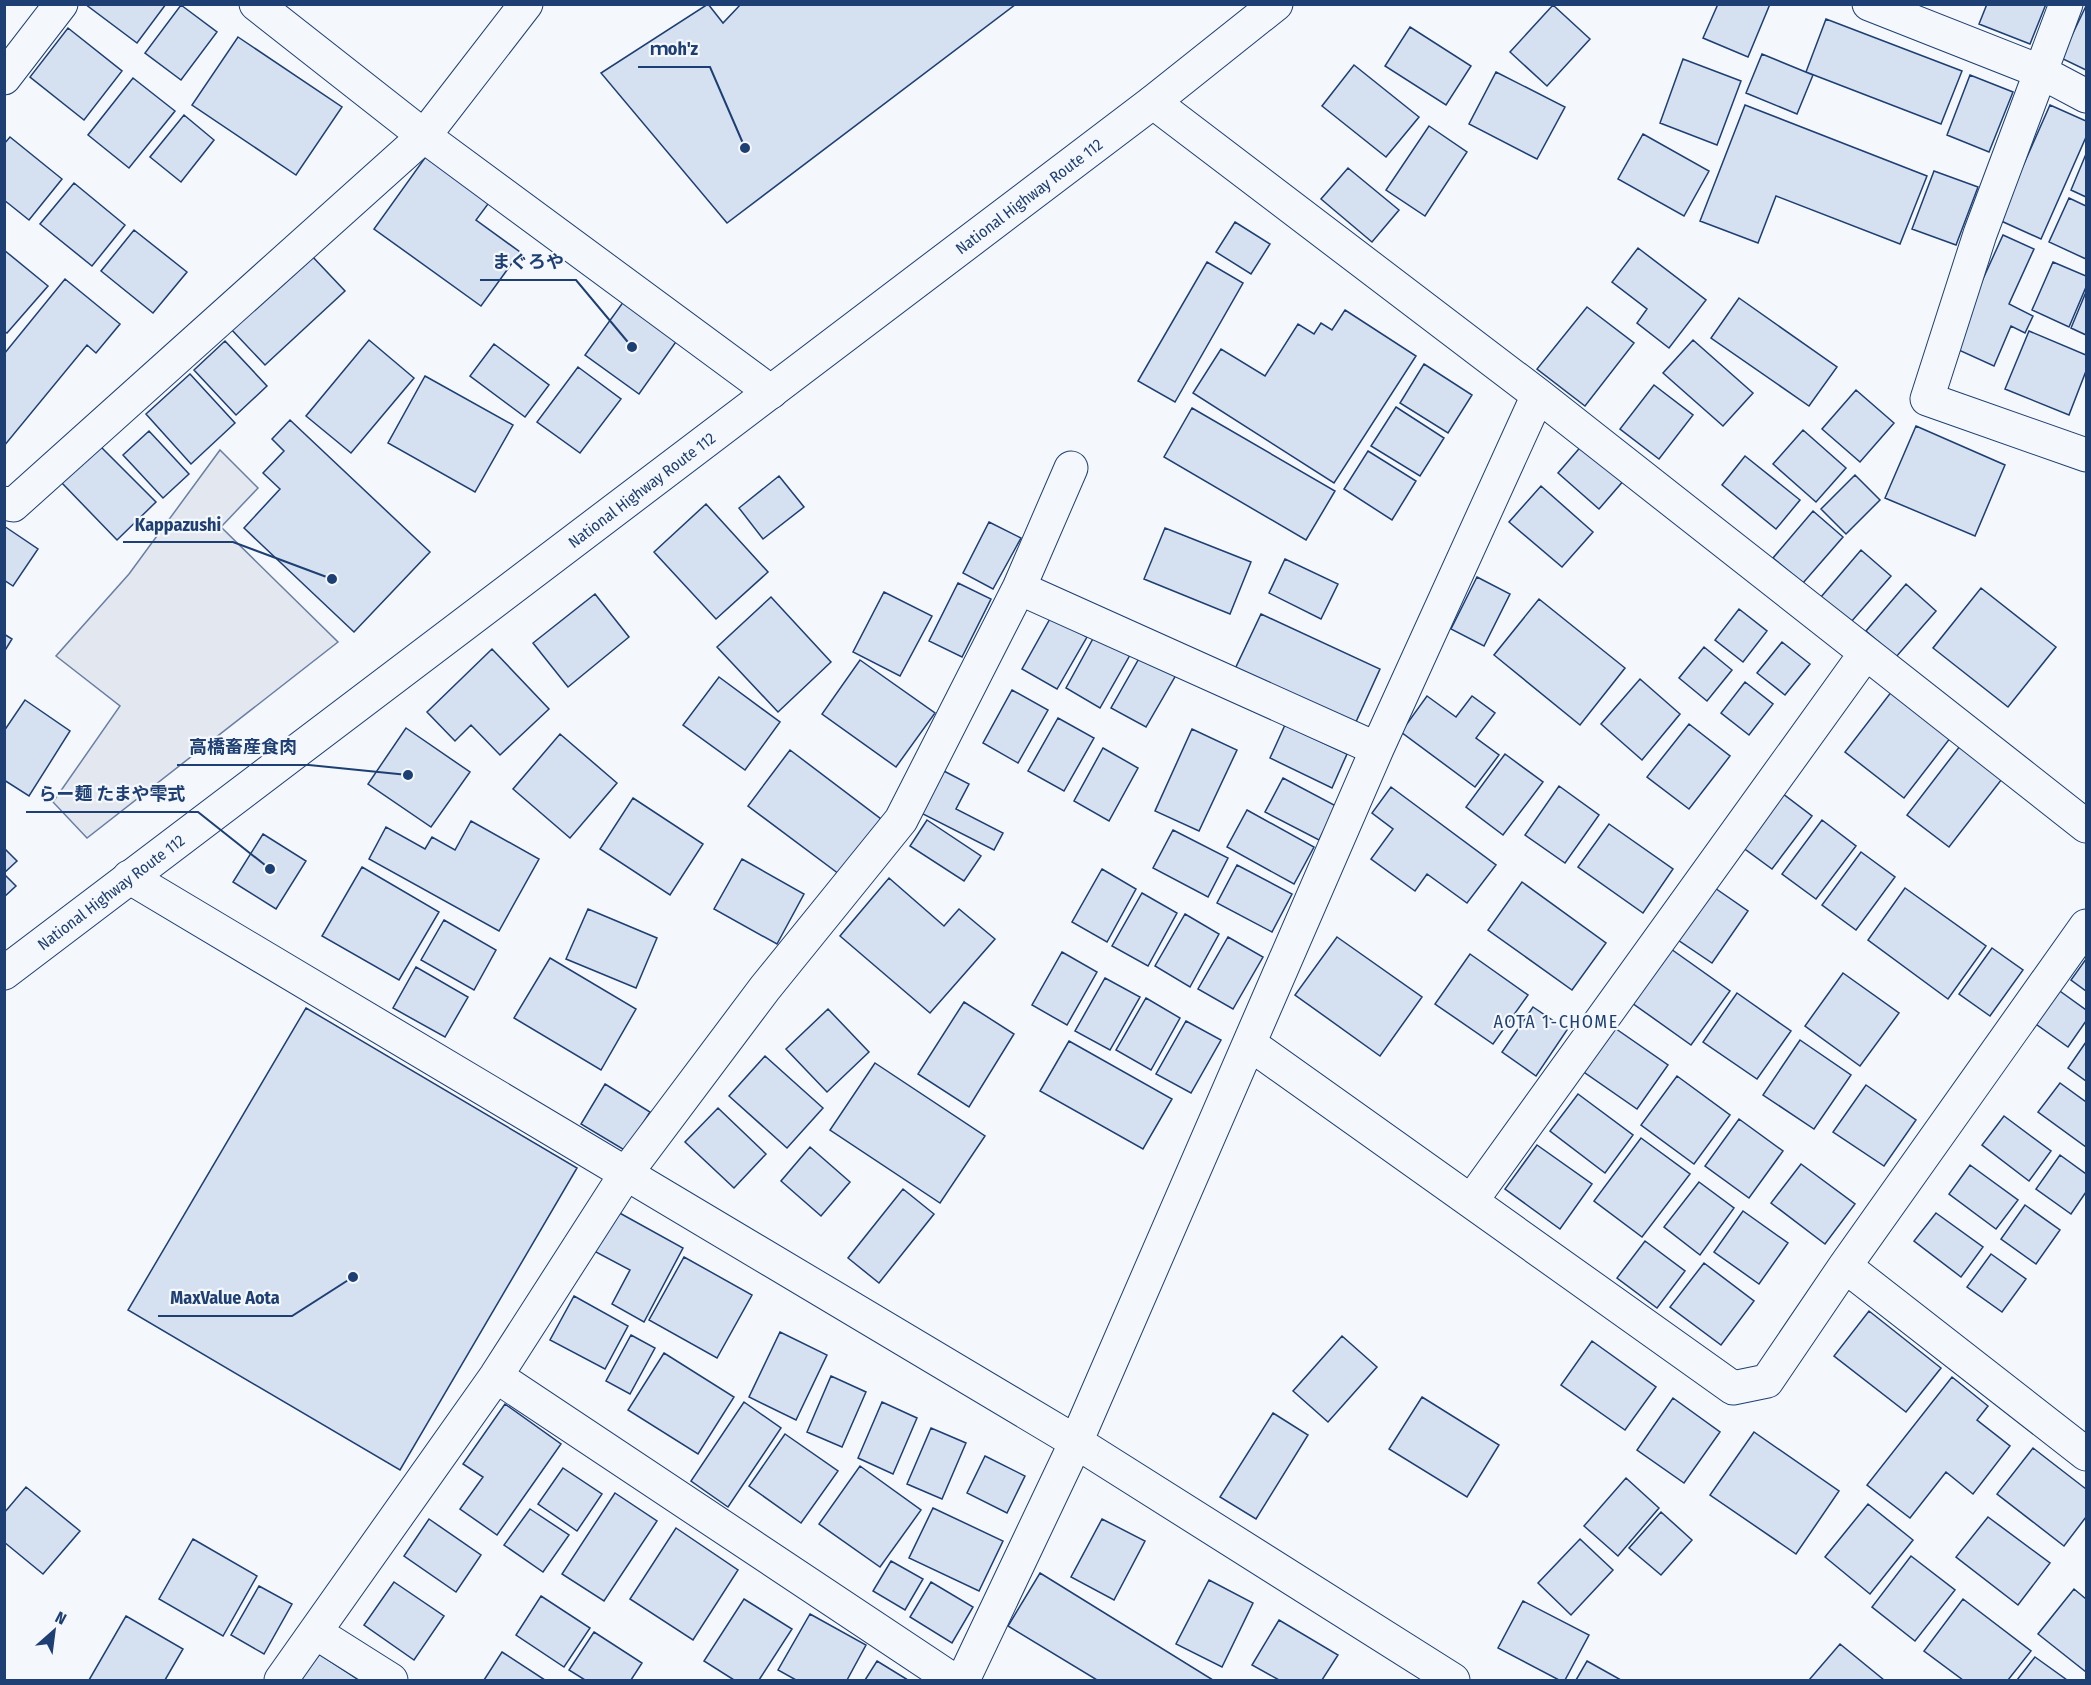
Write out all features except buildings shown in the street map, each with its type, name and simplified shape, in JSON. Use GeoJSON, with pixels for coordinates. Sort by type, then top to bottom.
{"type":"FeatureCollection","features":[{"type":"Feature","properties":{"kind":"main road"},"geometry":{"type":"LineString","coordinates":[[4,78],[61,4]]}},
{"type":"Feature","properties":{"kind":"main road"},"geometry":{"type":"LineString","coordinates":[[256,4],[424,136],[771,392]]}},
{"type":"Feature","properties":{"kind":"main road"},"geometry":{"type":"LineString","coordinates":[[4,503],[13,506],[424,136],[526,4]]}},
{"type":"Feature","properties":{"kind":"main road","name":"National Highway Route 112"},"geometry":{"type":"LineString","coordinates":[[4,973],[1153,102],[1276,4]]}},
{"type":"Feature","properties":{"kind":"main road"},"geometry":{"type":"LineString","coordinates":[[1869,4],[2039,71],[2086,96]]}},
{"type":"Feature","properties":{"kind":"main road"},"geometry":{"type":"LineString","coordinates":[[2066,4],[2039,71],[1980,234],[1927,399],[2086,455]]}},
{"type":"Feature","properties":{"kind":"main road"},"geometry":{"type":"LineString","coordinates":[[1153,102],[1538,395],[2086,826]]}},
{"type":"Feature","properties":{"kind":"main road"},"geometry":{"type":"LineString","coordinates":[[963,1680],[1076,1442],[1377,749],[1538,395]]}},
{"type":"Feature","properties":{"kind":"main road"},"geometry":{"type":"LineString","coordinates":[[281,1680],[496,1376],[627,1172],[765,988],[901,819],[1019,588],[1071,468]]}},
{"type":"Feature","properties":{"kind":"main road"},"geometry":{"type":"LineString","coordinates":[[1019,588],[1377,749]]}},
{"type":"Feature","properties":{"kind":"main road"},"geometry":{"type":"LineString","coordinates":[[1472,1200],[1865,654]]}},
{"type":"Feature","properties":{"kind":"main road"},"geometry":{"type":"LineString","coordinates":[[129,877],[627,1172],[1076,1442],[1453,1680]]}},
{"type":"Feature","properties":{"kind":"main road"},"geometry":{"type":"LineString","coordinates":[[1250,1044],[1733,1388],[1767,1381],[1845,1266],[2086,926]]}},
{"type":"Feature","properties":{"kind":"main road"},"geometry":{"type":"LineString","coordinates":[[1845,1266],[2086,1454]]}},
{"type":"Feature","properties":{"kind":"main road"},"geometry":{"type":"LineString","coordinates":[[496,1376],[953,1680]]}},
{"type":"Feature","properties":{"kind":"main road"},"geometry":{"type":"LineString","coordinates":[[315,1632],[391,1680]]}},
{"type":"Feature","properties":{"kind":"shaded area"},"geometry":{"type":"Polygon","coordinates":[[[220,450],[258,488],[221,527],[338,642],[87,838],[53,802],[120,706],[56,656],[129,574],[220,450]]]}},
{"type":"Feature","properties":{"kind":"place","name":"ｍoh'z"},"geometry":{"type":"Point","coordinates":[745,148]}},
{"type":"Feature","properties":{"kind":"place","name":"まぐろや"},"geometry":{"type":"Point","coordinates":[632,347]}},
{"type":"Feature","properties":{"kind":"place","name":"Kappazushi"},"geometry":{"type":"Point","coordinates":[332,579]}},
{"type":"Feature","properties":{"kind":"place","name":"高橋畜産食肉"},"geometry":{"type":"Point","coordinates":[408,775]}},
{"type":"Feature","properties":{"kind":"place","name":"らー麺 たまや雫式"},"geometry":{"type":"Point","coordinates":[270,869]}},
{"type":"Feature","properties":{"kind":"place","name":"MaxValue Aota"},"geometry":{"type":"Point","coordinates":[353,1277]}},
{"type":"Feature","properties":{"kind":"district","name":"AOTA 1-CHOME"},"geometry":{"type":"Point","coordinates":[1556,1022]}}]}
